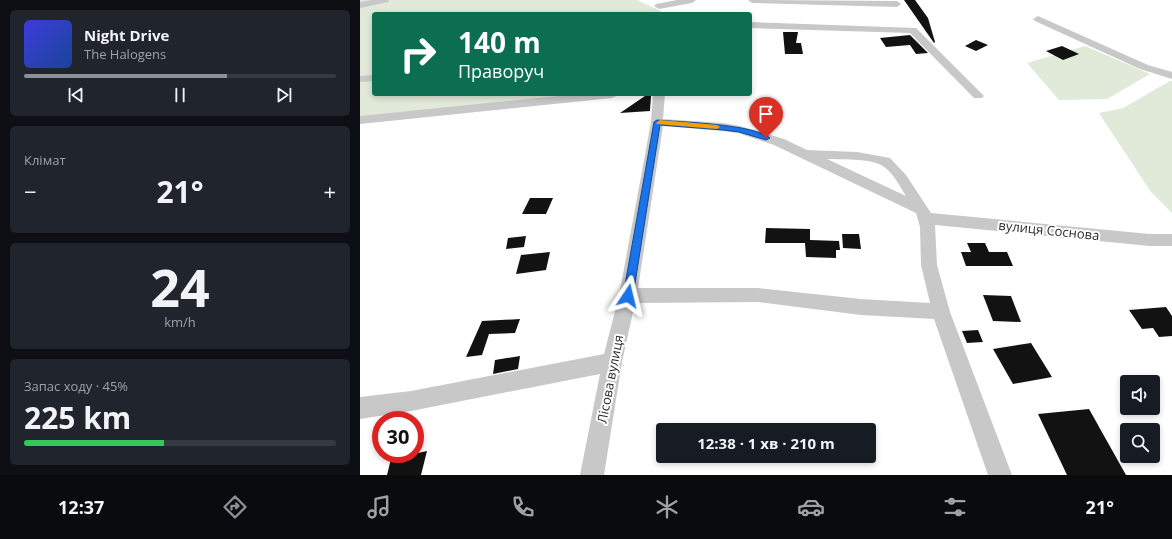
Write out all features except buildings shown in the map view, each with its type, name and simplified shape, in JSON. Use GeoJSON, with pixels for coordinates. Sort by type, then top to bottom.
{"type":"FeatureCollection","features":[{"type":"Feature","properties":{"kind":"street"},"geometry":{"type":"LineString","coordinates":[[360,5],[385,0]]}},
{"type":"Feature","properties":{"kind":"street"},"geometry":{"type":"LineString","coordinates":[[668,12],[656,4],[692,0]]}},
{"type":"Feature","properties":{"kind":"street"},"geometry":{"type":"LineString","coordinates":[[752,0],[897,4]]}},
{"type":"Feature","properties":{"kind":"street"},"geometry":{"type":"LineString","coordinates":[[1038,19],[1144,67],[1172,76]]}},
{"type":"Feature","properties":{"kind":"street"},"geometry":{"type":"LineString","coordinates":[[752,25],[917,30],[978,96]]}},
{"type":"Feature","properties":{"kind":"street"},"geometry":{"type":"LineString","coordinates":[[360,79],[372,78]]}},
{"type":"Feature","properties":{"kind":"street"},"geometry":{"type":"LineString","coordinates":[[360,120],[593,96]]}},
{"type":"Feature","properties":{"kind":"street","name":"Лісова вулиця"},"geometry":{"type":"LineString","coordinates":[[592,475],[612,362],[628,296],[657,122],[659,96]]}},
{"type":"Feature","properties":{"kind":"street"},"geometry":{"type":"LineString","coordinates":[[657,122],[723,127],[740,130],[779,142],[808,154],[924,214]]}},
{"type":"Feature","properties":{"kind":"street"},"geometry":{"type":"LineString","coordinates":[[808,154],[870,158],[892,165],[899,173],[924,214],[928,258],[941,312],[1000,475]]}},
{"type":"Feature","properties":{"kind":"street","name":"вулиця Соснова"},"geometry":{"type":"LineString","coordinates":[[924,214],[1150,240],[1172,240]]}},
{"type":"Feature","properties":{"kind":"street"},"geometry":{"type":"LineString","coordinates":[[628,296],[758,295],[861,307],[941,312]]}},
{"type":"Feature","properties":{"kind":"street"},"geometry":{"type":"LineString","coordinates":[[360,408],[411,401],[612,362]]}},
{"type":"Feature","properties":{"kind":"green space"},"geometry":{"type":"Polygon","coordinates":[[[360,0],[637,0],[661,12],[372,12],[372,96],[574,96],[360,119],[360,0]]]}},
{"type":"Feature","properties":{"kind":"green space"},"geometry":{"type":"Polygon","coordinates":[[[1085,46],[1150,74],[1107,99],[1059,100],[1027,63],[1085,46]]]}},
{"type":"Feature","properties":{"kind":"green space"},"geometry":{"type":"Polygon","coordinates":[[[1172,81],[1172,213],[1151,192],[1099,113],[1123,108],[1172,81]]]}},
{"type":"Feature","properties":{"kind":"slow traffic"},"geometry":{"type":"LineString","coordinates":[[660,123],[717,127]]}},
{"type":"Feature","properties":{"kind":"route"},"geometry":{"type":"LineString","coordinates":[[628,296],[657,122],[723,127],[740,130],[766,138]]}}]}
